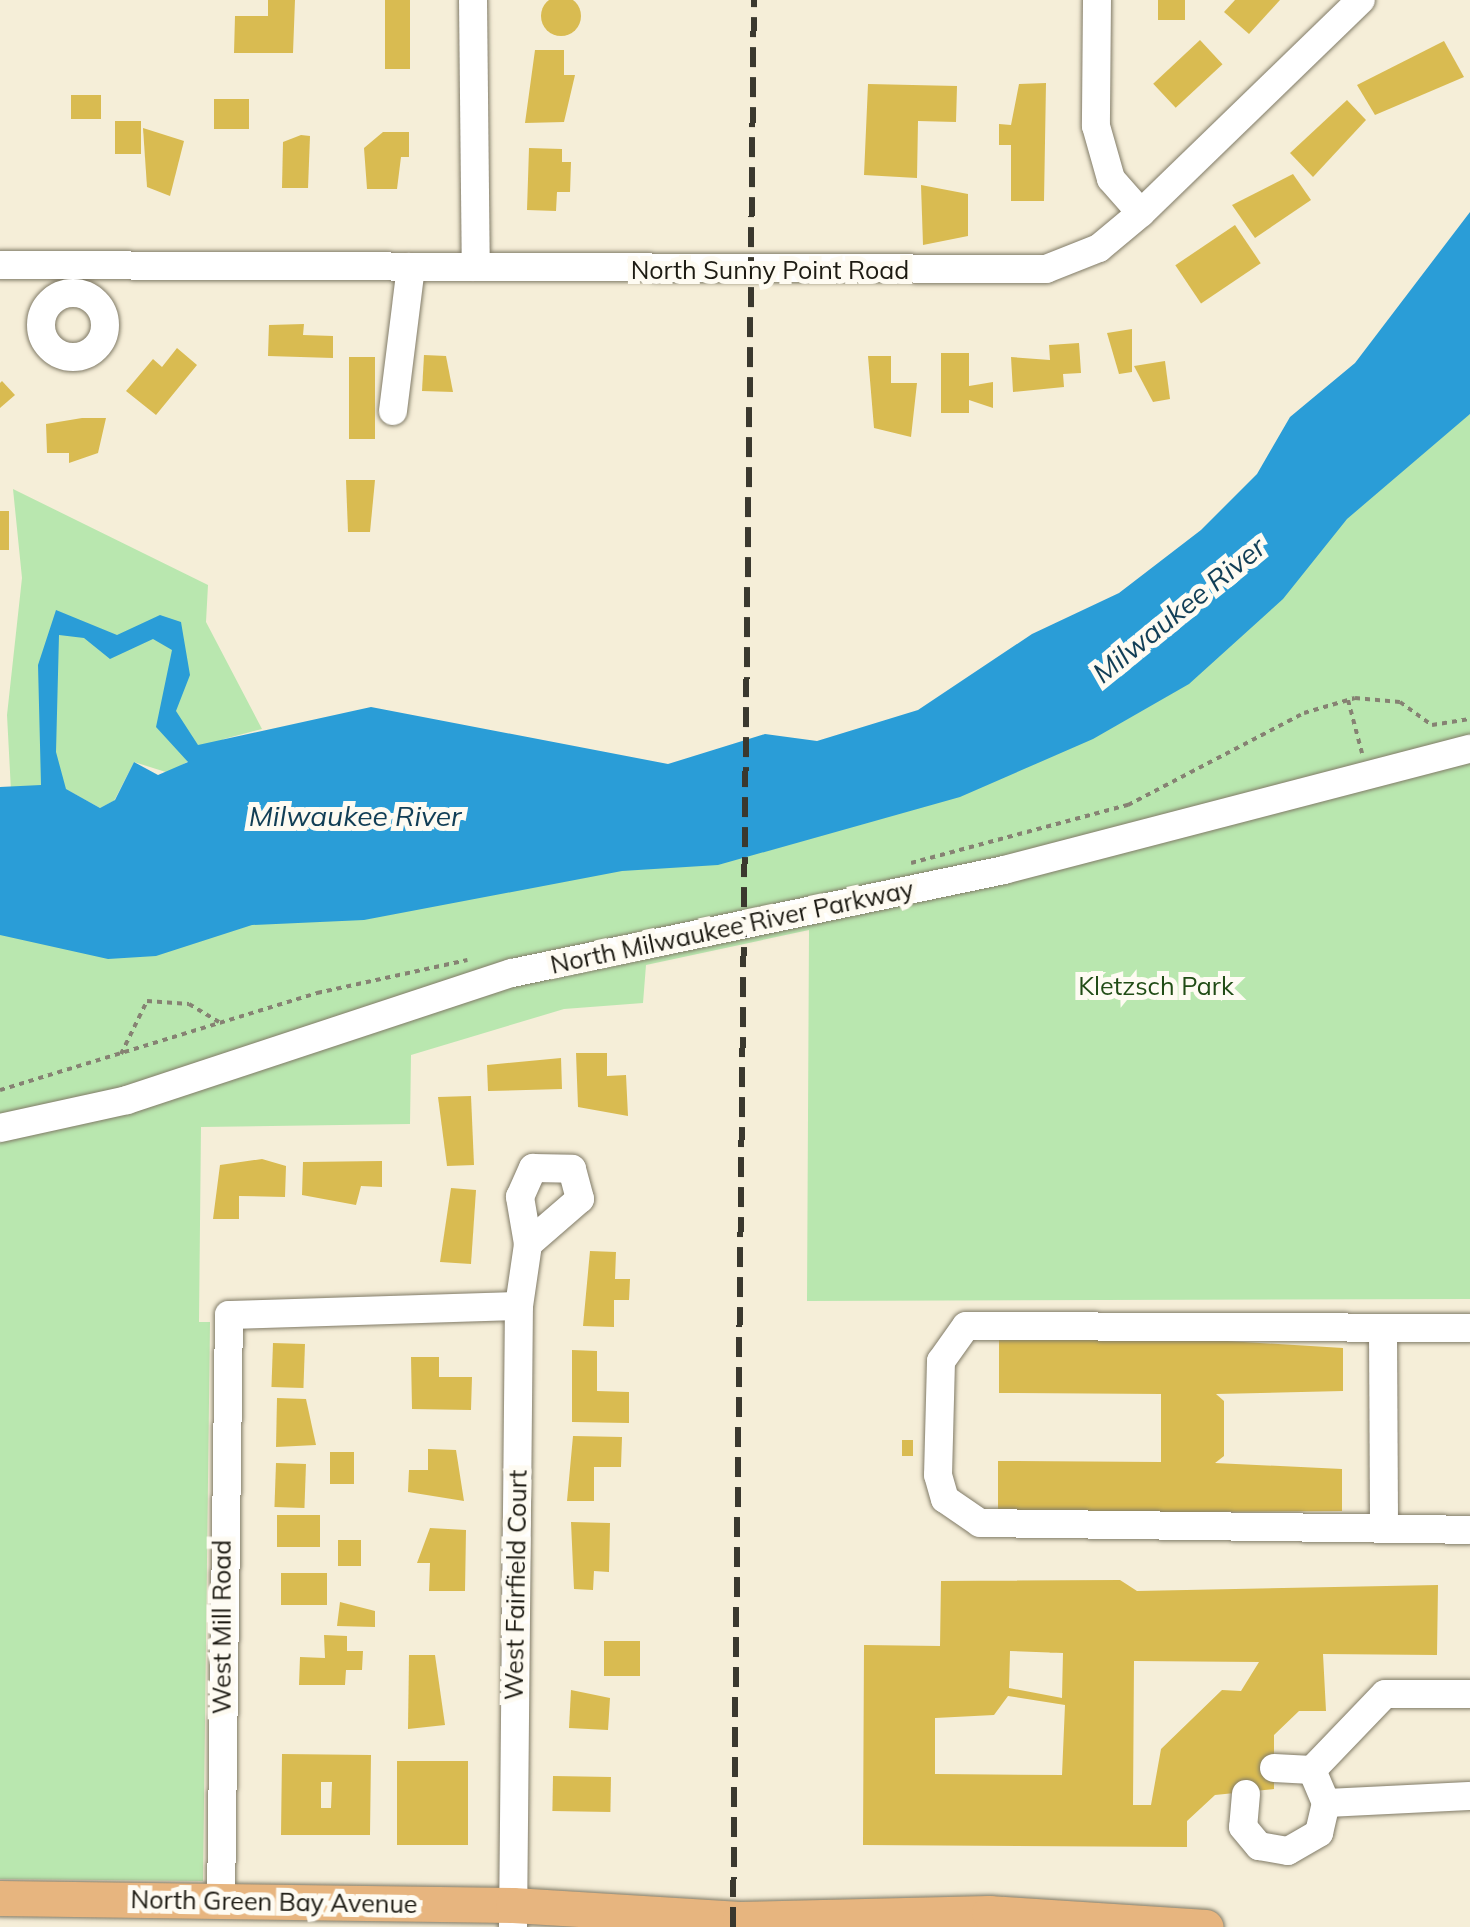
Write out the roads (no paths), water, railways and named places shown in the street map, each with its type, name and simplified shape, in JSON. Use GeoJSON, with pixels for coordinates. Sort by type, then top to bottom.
{"type":"FeatureCollection","features":[{"type":"Feature","properties":{"kind":"main road","name":"North Green Bay Avenue"},"geometry":{"type":"LineString","coordinates":[[0,1898],[180,1914],[982,1920],[1206,1927]]}},
{"type":"Feature","properties":{"kind":"street"},"geometry":{"type":"LineString","coordinates":[[473,0],[476,268]]}},
{"type":"Feature","properties":{"kind":"street"},"geometry":{"type":"LineString","coordinates":[[1097,0],[1096,126],[1111,179],[1141,213]]}},
{"type":"Feature","properties":{"kind":"street","name":"North Sunny Point Road"},"geometry":{"type":"LineString","coordinates":[[0,265],[75,279],[411,267],[1046,268],[1098,248],[1141,213],[1361,0]]}},
{"type":"Feature","properties":{"kind":"street"},"geometry":{"type":"LineString","coordinates":[[393,411],[411,267]]}},
{"type":"Feature","properties":{"kind":"street","name":"North Milwaukee River Parkway"},"geometry":{"type":"LineString","coordinates":[[0,1128],[127,1100],[512,973],[1004,870],[1470,750]]}},
{"type":"Feature","properties":{"kind":"street","name":"West Fairfield Court"},"geometry":{"type":"LineString","coordinates":[[513,1916],[518,1306],[528,1244]]}},
{"type":"Feature","properties":{"kind":"street","name":"West Mill Road"},"geometry":{"type":"LineString","coordinates":[[221,1914],[225,1327],[237,1308],[518,1306]]}},
{"type":"Feature","properties":{"kind":"street"},"geometry":{"type":"LineString","coordinates":[[1470,1328],[966,1326],[942,1361],[938,1475],[945,1499],[980,1523],[1470,1530]]}},
{"type":"Feature","properties":{"kind":"street"},"geometry":{"type":"LineString","coordinates":[[1383,1330],[1384,1529]]}},
{"type":"Feature","properties":{"kind":"street"},"geometry":{"type":"LineString","coordinates":[[1274,1768],[1312,1770],[1384,1694],[1470,1694]]}},
{"type":"Feature","properties":{"kind":"street"},"geometry":{"type":"LineString","coordinates":[[1246,1794],[1244,1827],[1259,1846],[1288,1851],[1319,1832],[1326,1804],[1312,1770]]}},
{"type":"Feature","properties":{"kind":"street"},"geometry":{"type":"LineString","coordinates":[[1326,1804],[1470,1796]]}},
{"type":"Feature","properties":{"kind":"water","name":"Milwaukee River"},"geometry":{"type":"Polygon","coordinates":[[[1470,212],[1470,414],[1347,519],[1283,599],[1189,684],[1093,739],[960,797],[718,865],[622,871],[364,920],[252,925],[156,956],[108,959],[0,935],[0,787],[41,785],[38,665],[56,610],[117,635],[160,615],[181,622],[190,675],[176,711],[198,745],[371,707],[668,764],[765,734],[817,741],[918,710],[1032,634],[1119,593],[1201,530],[1257,474],[1290,417],[1355,363],[1470,212]],[[59,635],[56,752],[66,789],[100,808],[115,800],[134,762],[158,775],[188,762],[156,727],[172,650],[153,639],[110,659],[84,638],[59,635]]]}},
{"type":"Feature","properties":{"kind":"railway"},"geometry":{"type":"LineString","coordinates":[[733,1927],[754,0]]}},
{"type":"Feature","properties":{"kind":"park label","name":"Kletzsch Park"},"geometry":{"type":"Point","coordinates":[1156,986]}}]}
